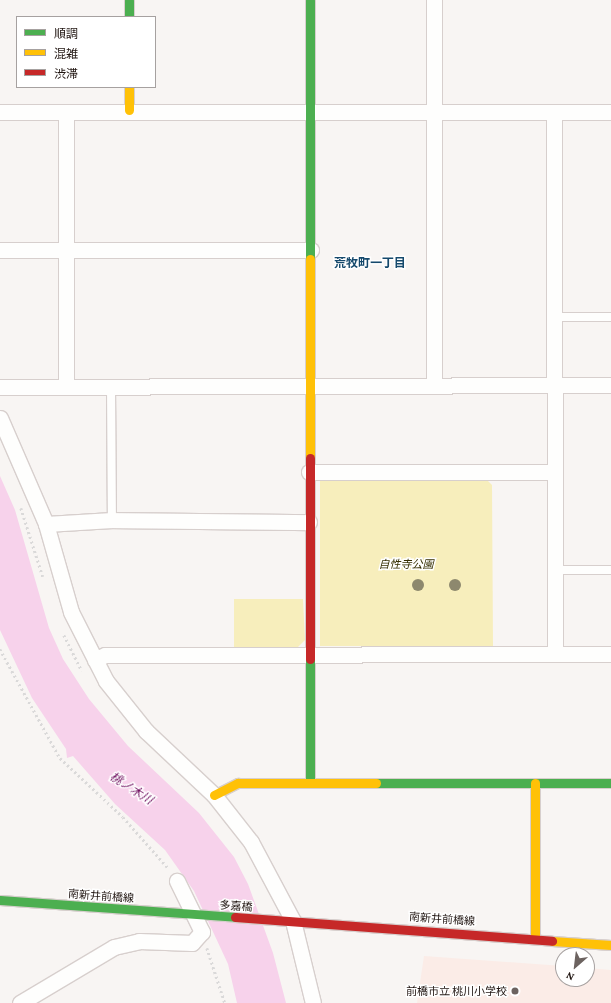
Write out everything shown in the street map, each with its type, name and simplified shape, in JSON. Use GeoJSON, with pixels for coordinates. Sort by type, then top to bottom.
{"type":"FeatureCollection","features":[{"type":"Feature","properties":{"kind":"street"},"geometry":{"type":"LineString","coordinates":[[129,0],[129,16]]}},
{"type":"Feature","properties":{"kind":"street"},"geometry":{"type":"LineString","coordinates":[[310,0],[310,781]]}},
{"type":"Feature","properties":{"kind":"street"},"geometry":{"type":"LineString","coordinates":[[434,0],[434,384]]}},
{"type":"Feature","properties":{"kind":"street"},"geometry":{"type":"LineString","coordinates":[[129,88],[129,110]]}},
{"type":"Feature","properties":{"kind":"street"},"geometry":{"type":"LineString","coordinates":[[0,112],[129,110],[310,112],[611,112]]}},
{"type":"Feature","properties":{"kind":"street"},"geometry":{"type":"LineString","coordinates":[[66,112],[63,249],[66,386]]}},
{"type":"Feature","properties":{"kind":"street"},"geometry":{"type":"LineString","coordinates":[[554,113],[555,653]]}},
{"type":"Feature","properties":{"kind":"street"},"geometry":{"type":"LineString","coordinates":[[0,250],[311,250]]}},
{"type":"Feature","properties":{"kind":"street"},"geometry":{"type":"LineString","coordinates":[[0,387],[434,384],[611,385]]}},
{"type":"Feature","properties":{"kind":"street"},"geometry":{"type":"LineString","coordinates":[[0,418],[46,524],[71,612],[106,681],[146,731],[214,796],[251,842],[293,921],[313,1003]]}},
{"type":"Feature","properties":{"kind":"street"},"geometry":{"type":"LineString","coordinates":[[309,472],[554,472]]}},
{"type":"Feature","properties":{"kind":"street"},"geometry":{"type":"LineString","coordinates":[[46,524],[112,520],[309,522]]}},
{"type":"Feature","properties":{"kind":"street"},"geometry":{"type":"LineString","coordinates":[[95,660],[105,655],[611,654]]}},
{"type":"Feature","properties":{"kind":"street"},"geometry":{"type":"LineString","coordinates":[[214,796],[238,783],[310,781],[535,784],[611,783]]}},
{"type":"Feature","properties":{"kind":"street"},"geometry":{"type":"LineString","coordinates":[[535,784],[535,938]]}},
{"type":"Feature","properties":{"kind":"street"},"geometry":{"type":"LineString","coordinates":[[20,1003],[114,947],[139,942],[192,943],[202,932],[197,915],[177,881]]}},
{"type":"Feature","properties":{"kind":"street","name":"南新井前橋線"},"geometry":{"type":"LineString","coordinates":[[0,900],[197,915]]}},
{"type":"Feature","properties":{"kind":"street","name":"多嘉橋"},"geometry":{"type":"LineString","coordinates":[[197,915],[272,921]]}},
{"type":"Feature","properties":{"kind":"street","name":"南新井前橋線"},"geometry":{"type":"LineString","coordinates":[[272,921],[293,921],[535,938],[611,945]]}},
{"type":"Feature","properties":{"kind":"lane"},"geometry":{"type":"LineString","coordinates":[[554,317],[611,318]]}},
{"type":"Feature","properties":{"kind":"lane"},"geometry":{"type":"LineString","coordinates":[[111,386],[112,520]]}},
{"type":"Feature","properties":{"kind":"lane"},"geometry":{"type":"LineString","coordinates":[[555,570],[611,570]]}},
{"type":"Feature","properties":{"kind":"path"},"geometry":{"type":"LineString","coordinates":[[0,649],[60,758],[154,849],[177,881]]}},
{"type":"Feature","properties":{"kind":"path"},"geometry":{"type":"LineString","coordinates":[[202,932],[225,1003]]}},
{"type":"Feature","properties":{"kind":"shaded area","name":"前橋市立 桃川小学校"},"geometry":{"type":"Polygon","coordinates":[[[424,956],[555,965],[555,987],[595,987],[595,969],[611,970],[611,1003],[417,1003],[424,956]]]}},
{"type":"Feature","properties":{"kind":"green space","name":"自性寺公園"},"geometry":{"type":"Polygon","coordinates":[[[320,481],[488,481],[492,485],[493,646],[320,646],[320,481]]]}},
{"type":"Feature","properties":{"kind":"green space"},"geometry":{"type":"Polygon","coordinates":[[[234,599],[303,599],[305,640],[297,648],[234,648],[234,599]]]}},
{"type":"Feature","properties":{"kind":"water","name":"桃ノ木川"},"geometry":{"type":"Polygon","coordinates":[[[0,476],[15,510],[49,628],[63,659],[89,699],[128,746],[199,813],[234,857],[248,884],[273,953],[286,1003],[237,1003],[228,964],[194,891],[165,850],[115,804],[73,756],[67,758],[66,749],[32,698],[0,630],[0,476]]]}},
{"type":"Feature","properties":{"kind":"traffic: fast"},"geometry":{"type":"LineString","coordinates":[[129,0],[129,16]]}},
{"type":"Feature","properties":{"kind":"traffic: fast"},"geometry":{"type":"LineString","coordinates":[[310,0],[310,259]]}},
{"type":"Feature","properties":{"kind":"traffic: fast"},"geometry":{"type":"LineString","coordinates":[[310,659],[310,781]]}},
{"type":"Feature","properties":{"kind":"traffic: fast"},"geometry":{"type":"LineString","coordinates":[[376,783],[611,783]]}},
{"type":"Feature","properties":{"kind":"traffic: fast"},"geometry":{"type":"LineString","coordinates":[[0,900],[235,917]]}},
{"type":"Feature","properties":{"kind":"traffic: slow"},"geometry":{"type":"LineString","coordinates":[[129,88],[129,110]]}},
{"type":"Feature","properties":{"kind":"traffic: slow"},"geometry":{"type":"LineString","coordinates":[[310,259],[310,458]]}},
{"type":"Feature","properties":{"kind":"traffic: slow"},"geometry":{"type":"LineString","coordinates":[[214,795],[238,783],[376,783]]}},
{"type":"Feature","properties":{"kind":"traffic: slow"},"geometry":{"type":"LineString","coordinates":[[535,783],[535,938]]}},
{"type":"Feature","properties":{"kind":"traffic: slow"},"geometry":{"type":"LineString","coordinates":[[552,941],[611,945]]}},
{"type":"Feature","properties":{"kind":"traffic: jam"},"geometry":{"type":"LineString","coordinates":[[310,458],[310,659]]}},
{"type":"Feature","properties":{"kind":"traffic: jam"},"geometry":{"type":"LineString","coordinates":[[235,917],[552,941]]}},
{"type":"Feature","properties":{"kind":"place","name":"前橋市立 桃川小学校"},"geometry":{"type":"Point","coordinates":[515,991]}},
{"type":"Feature","properties":{"kind":"district","name":"荒牧町一丁目"},"geometry":{"type":"Point","coordinates":[370,264]}}]}
